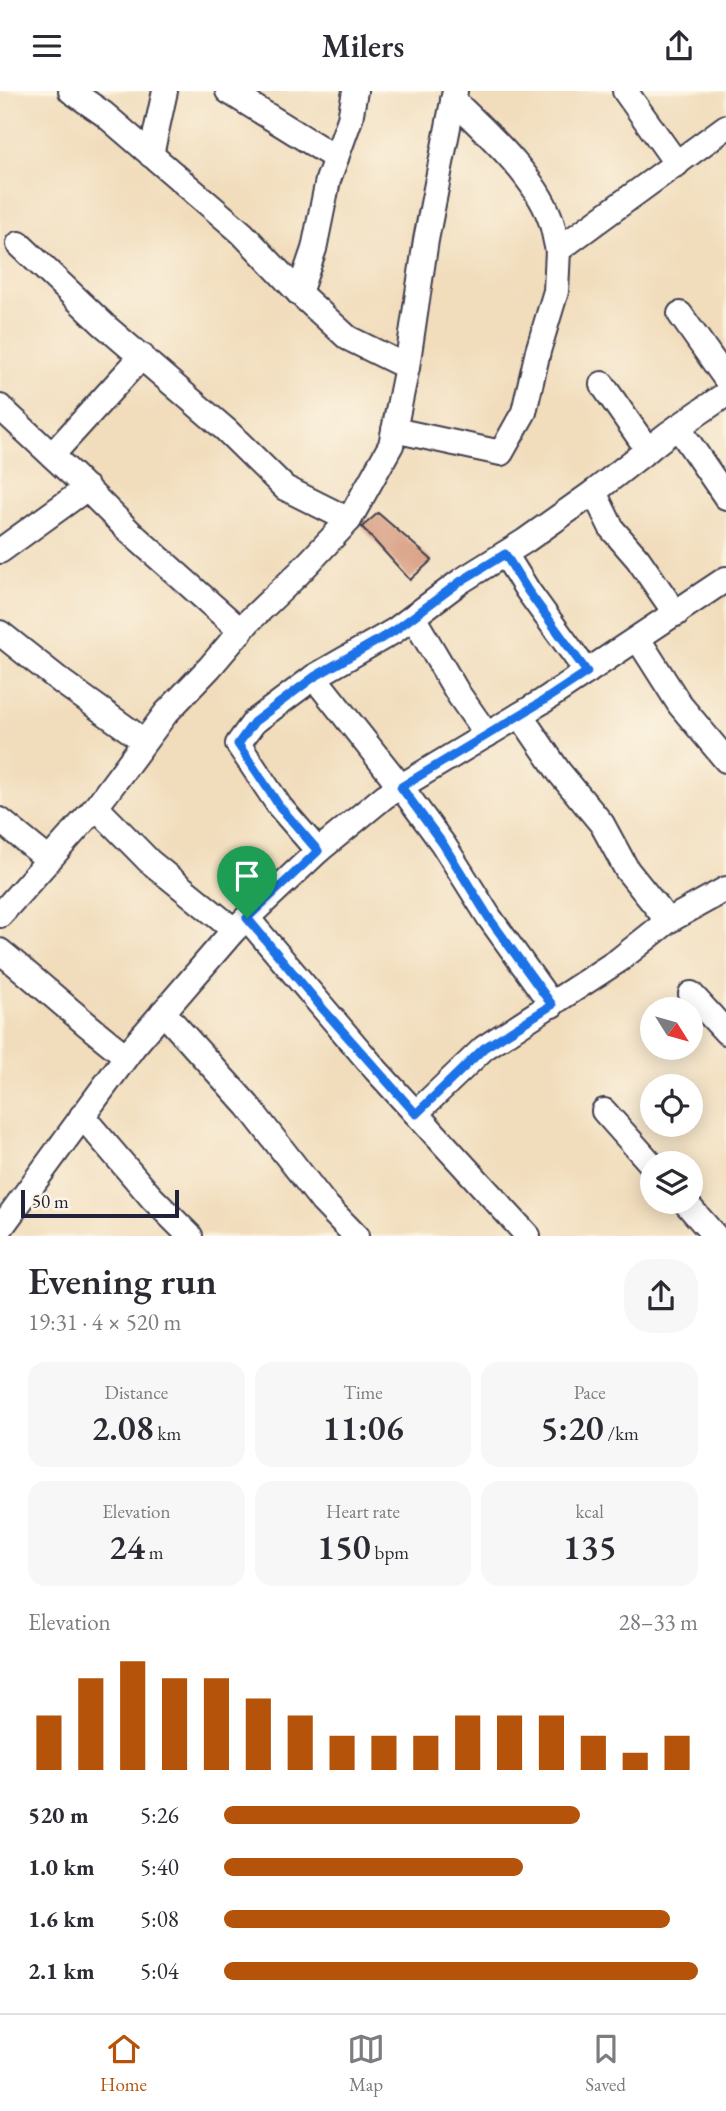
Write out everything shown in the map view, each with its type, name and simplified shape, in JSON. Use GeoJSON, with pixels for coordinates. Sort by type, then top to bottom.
{"type":"FeatureCollection","features":[{"type":"Feature","properties":{"kind":"street"},"geometry":{"type":"LineString","coordinates":[[71,91],[104,114],[242,233],[299,293],[348,338],[407,367]]}},
{"type":"Feature","properties":{"kind":"street"},"geometry":{"type":"LineString","coordinates":[[151,155],[164,91]]}},
{"type":"Feature","properties":{"kind":"street"},"geometry":{"type":"LineString","coordinates":[[228,91],[336,158]]}},
{"type":"Feature","properties":{"kind":"street"},"geometry":{"type":"LineString","coordinates":[[299,293],[314,249],[328,180],[350,119],[355,91]]}},
{"type":"Feature","properties":{"kind":"street"},"geometry":{"type":"LineString","coordinates":[[625,91],[677,163]]}},
{"type":"Feature","properties":{"kind":"street"},"geometry":{"type":"LineString","coordinates":[[394,431],[501,453],[524,412],[555,291],[558,250],[550,217],[534,188],[454,95]]}},
{"type":"Feature","properties":{"kind":"street"},"geometry":{"type":"LineString","coordinates":[[0,915],[96,807],[166,713],[349,520],[391,445],[454,95]]}},
{"type":"Feature","properties":{"kind":"street"},"geometry":{"type":"LineString","coordinates":[[558,250],[726,127]]}},
{"type":"Feature","properties":{"kind":"street"},"geometry":{"type":"LineString","coordinates":[[19,244],[104,325],[226,430],[285,488],[349,520]]}},
{"type":"Feature","properties":{"kind":"street"},"geometry":{"type":"LineString","coordinates":[[680,314],[726,379]]}},
{"type":"Feature","properties":{"kind":"street"},"geometry":{"type":"LineString","coordinates":[[52,455],[142,356]]}},
{"type":"Feature","properties":{"kind":"street"},"geometry":{"type":"LineString","coordinates":[[602,384],[648,450]]}},
{"type":"Feature","properties":{"kind":"street"},"geometry":{"type":"LineString","coordinates":[[318,851],[280,807],[238,744],[254,722],[314,677],[394,631],[461,581],[505,554],[726,394]]}},
{"type":"Feature","properties":{"kind":"street"},"geometry":{"type":"LineString","coordinates":[[0,407],[131,533],[241,631]]}},
{"type":"Feature","properties":{"kind":"street"},"geometry":{"type":"LineString","coordinates":[[678,427],[726,497]]}},
{"type":"Feature","properties":{"kind":"street"},"geometry":{"type":"LineString","coordinates":[[0,551],[87,488]]}},
{"type":"Feature","properties":{"kind":"street"},"geometry":{"type":"LineString","coordinates":[[594,492],[612,529],[638,559],[677,614]]}},
{"type":"Feature","properties":{"kind":"street"},"geometry":{"type":"LineString","coordinates":[[505,554],[528,591],[587,672]]}},
{"type":"Feature","properties":{"kind":"street"},"geometry":{"type":"LineString","coordinates":[[8,1229],[82,1116],[126,1056],[240,924],[318,851],[386,796],[520,715],[677,614],[726,579]]}},
{"type":"Feature","properties":{"kind":"street"},"geometry":{"type":"LineString","coordinates":[[413,617],[459,695],[487,735]]}},
{"type":"Feature","properties":{"kind":"street"},"geometry":{"type":"LineString","coordinates":[[0,633],[144,741]]}},
{"type":"Feature","properties":{"kind":"street"},"geometry":{"type":"LineString","coordinates":[[638,639],[680,705],[726,760]]}},
{"type":"Feature","properties":{"kind":"street"},"geometry":{"type":"LineString","coordinates":[[314,677],[443,844],[489,918],[552,1005]]}},
{"type":"Feature","properties":{"kind":"street"},"geometry":{"type":"LineString","coordinates":[[520,715],[559,772],[601,824],[627,870],[667,921]]}},
{"type":"Feature","properties":{"kind":"street"},"geometry":{"type":"LineString","coordinates":[[96,807],[149,861],[240,924],[323,1009],[528,1236]]}},
{"type":"Feature","properties":{"kind":"street"},"geometry":{"type":"LineString","coordinates":[[0,820],[49,860]]}},
{"type":"Feature","properties":{"kind":"street"},"geometry":{"type":"LineString","coordinates":[[416,1114],[484,1048],[620,960],[667,921],[726,889]]}},
{"type":"Feature","properties":{"kind":"street"},"geometry":{"type":"LineString","coordinates":[[0,951],[126,1056]]}},
{"type":"Feature","properties":{"kind":"street"},"geometry":{"type":"LineString","coordinates":[[691,994],[726,1032]]}},
{"type":"Feature","properties":{"kind":"street"},"geometry":{"type":"LineString","coordinates":[[163,1012],[248,1106],[323,1202],[356,1236]]}},
{"type":"Feature","properties":{"kind":"street"},"geometry":{"type":"LineString","coordinates":[[604,1111],[640,1151]]}},
{"type":"Feature","properties":{"kind":"street"},"geometry":{"type":"LineString","coordinates":[[82,1116],[152,1198],[190,1236]]}},
{"type":"Feature","properties":{"kind":"street"},"geometry":{"type":"LineString","coordinates":[[696,1214],[715,1236]]}},
{"type":"Feature","properties":{"kind":"building"},"geometry":{"type":"Polygon","coordinates":[[[378,513],[432,560],[410,580],[362,527],[378,513]]]}},
{"type":"Feature","properties":{"kind":"route"},"geometry":{"type":"LineString","coordinates":[[505,554],[528,591],[587,672],[401,787],[443,844],[489,918],[552,1005],[484,1048],[416,1114],[247,918],[318,851],[280,807],[238,744],[254,722],[314,677],[394,631],[461,581],[505,554]]}}]}
